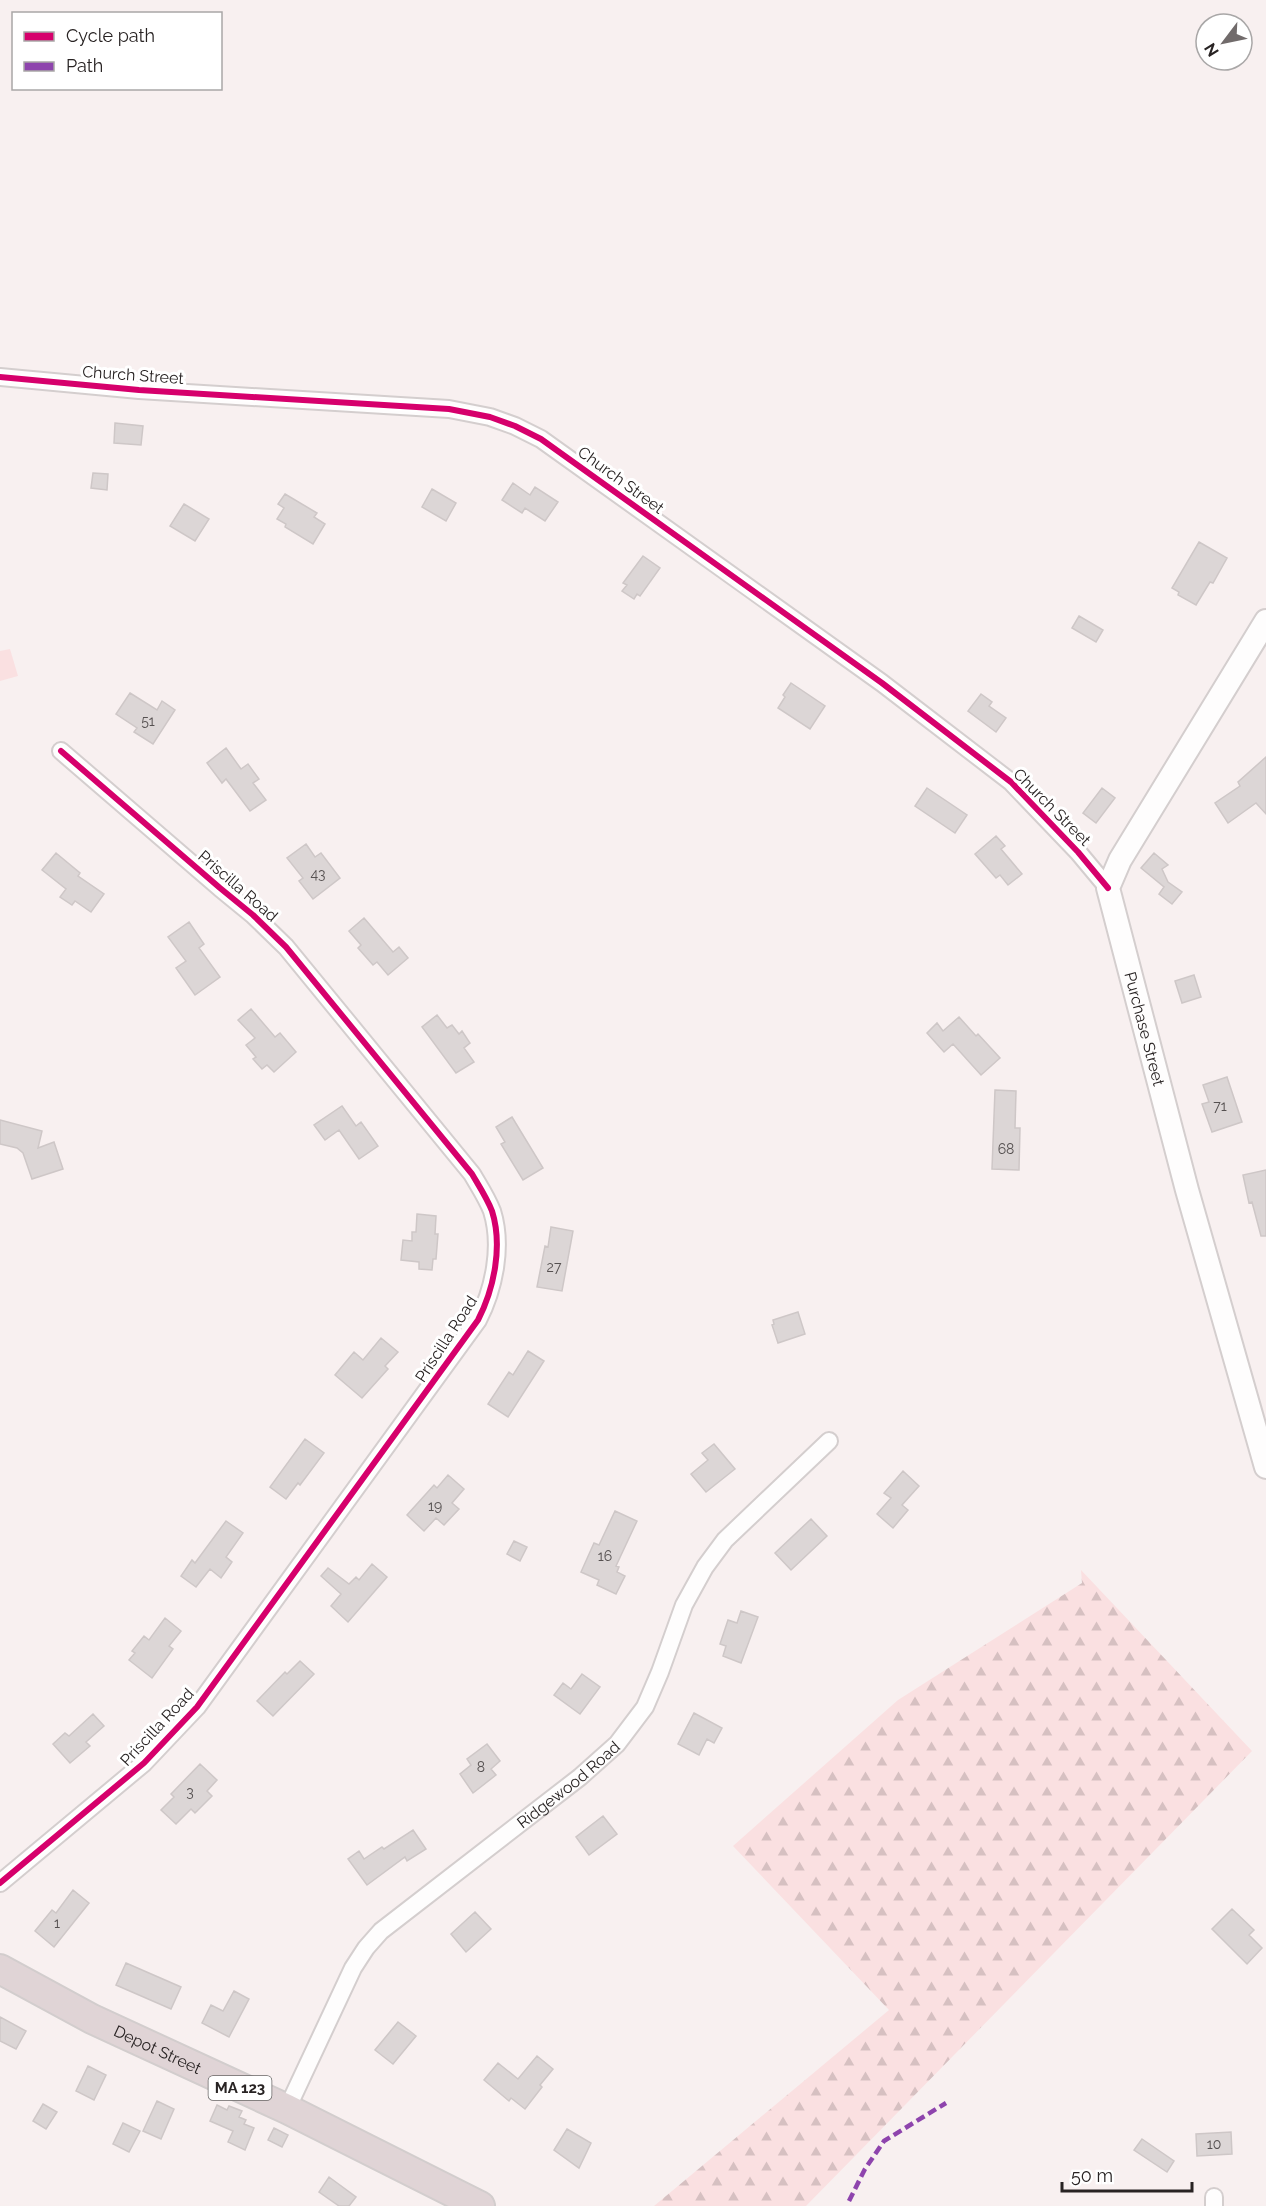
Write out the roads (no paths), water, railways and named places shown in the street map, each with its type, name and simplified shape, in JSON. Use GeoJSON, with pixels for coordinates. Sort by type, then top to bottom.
{"type":"FeatureCollection","features":[{"type":"Feature","properties":{"kind":"highway","name":"Depot Street"},"geometry":{"type":"LineString","coordinates":[[0,1969],[92,2019],[287,2109],[480,2206]]}},
{"type":"Feature","properties":{"kind":"street","name":"Church Street"},"geometry":{"type":"LineString","coordinates":[[0,377],[139,390],[449,409],[490,417],[515,426],[541,439],[567,457],[882,683],[1011,782],[1078,852],[1108,888]]}},
{"type":"Feature","properties":{"kind":"street"},"geometry":{"type":"LineString","coordinates":[[1108,888],[1120,860],[1266,621]]}},
{"type":"Feature","properties":{"kind":"street","name":"Priscilla Road"},"geometry":{"type":"LineString","coordinates":[[0,1882],[144,1763],[197,1707],[478,1320],[487,1302],[496,1257],[492,1213],[472,1174],[286,947],[253,915],[61,751]]}},
{"type":"Feature","properties":{"kind":"street","name":"Purchase Street"},"geometry":{"type":"LineString","coordinates":[[1108,888],[1187,1190],[1266,1467]]}},
{"type":"Feature","properties":{"kind":"street","name":"Ridgewood Road"},"geometry":{"type":"LineString","coordinates":[[287,2109],[341,1991],[366,1948],[381,1931],[580,1777],[617,1744],[645,1707],[684,1605],[711,1558],[725,1540],[829,1441]]}}]}
